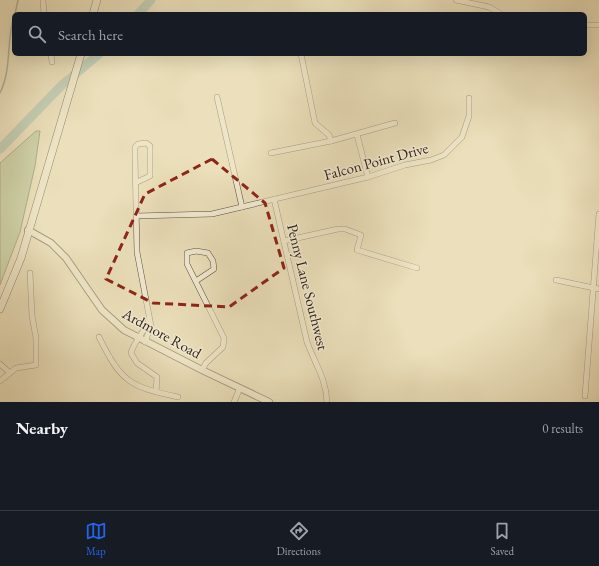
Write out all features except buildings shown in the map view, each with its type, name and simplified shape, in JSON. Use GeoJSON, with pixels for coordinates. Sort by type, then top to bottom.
{"type":"FeatureCollection","features":[{"type":"Feature","properties":{"kind":"main road"},"geometry":{"type":"LineString","coordinates":[[94,12],[97,0]]}},
{"type":"Feature","properties":{"kind":"main road"},"geometry":{"type":"LineString","coordinates":[[0,309],[20,258],[79,56]]}},
{"type":"Feature","properties":{"kind":"street"},"geometry":{"type":"LineString","coordinates":[[43,0],[44,12]]}},
{"type":"Feature","properties":{"kind":"street"},"geometry":{"type":"LineString","coordinates":[[456,0],[489,8],[497,12]]}},
{"type":"Feature","properties":{"kind":"street"},"geometry":{"type":"LineString","coordinates":[[587,25],[599,25]]}},
{"type":"Feature","properties":{"kind":"street"},"geometry":{"type":"LineString","coordinates":[[51,56],[52,62]]}},
{"type":"Feature","properties":{"kind":"street"},"geometry":{"type":"LineString","coordinates":[[301,56],[315,123],[329,134],[331,141]]}},
{"type":"Feature","properties":{"kind":"street"},"geometry":{"type":"LineString","coordinates":[[217,96],[242,207]]}},
{"type":"Feature","properties":{"kind":"street","name":"Falcon Point Drive"},"geometry":{"type":"LineString","coordinates":[[136,216],[196,216],[212,214],[368,177],[444,155],[462,137],[467,126],[469,116],[469,98]]}},
{"type":"Feature","properties":{"kind":"street"},"geometry":{"type":"LineString","coordinates":[[271,154],[357,135],[395,123]]}},
{"type":"Feature","properties":{"kind":"street"},"geometry":{"type":"LineString","coordinates":[[357,135],[368,177]]}},
{"type":"Feature","properties":{"kind":"street"},"geometry":{"type":"LineString","coordinates":[[135,183],[150,176],[150,146],[146,143],[138,144],[135,147],[135,183],[137,252],[151,326],[142,340],[132,346],[131,353],[137,363],[157,377],[156,392]]}},
{"type":"Feature","properties":{"kind":"street","name":"Penny Lane Southwest"},"geometry":{"type":"LineString","coordinates":[[274,199],[307,342],[314,362],[321,372],[326,385],[327,402]]}},
{"type":"Feature","properties":{"kind":"street"},"geometry":{"type":"LineString","coordinates":[[585,396],[596,289],[599,214]]}},
{"type":"Feature","properties":{"kind":"street"},"geometry":{"type":"LineString","coordinates":[[284,241],[344,229],[361,235],[357,250],[417,268]]}},
{"type":"Feature","properties":{"kind":"street","name":"Ardmore Road"},"geometry":{"type":"LineString","coordinates":[[28,230],[51,243],[66,258],[102,310],[114,322],[142,340],[269,402]]}},
{"type":"Feature","properties":{"kind":"street"},"geometry":{"type":"LineString","coordinates":[[196,281],[214,269],[213,261],[208,253],[196,251],[187,253],[187,264],[224,338],[223,347],[206,363],[202,370]]}},
{"type":"Feature","properties":{"kind":"street"},"geometry":{"type":"LineString","coordinates":[[0,381],[16,368],[36,365],[36,338],[32,316],[30,272]]}},
{"type":"Feature","properties":{"kind":"street"},"geometry":{"type":"LineString","coordinates":[[556,280],[596,289]]}},
{"type":"Feature","properties":{"kind":"street"},"geometry":{"type":"LineString","coordinates":[[99,337],[121,373],[130,382],[140,388],[178,397]]}},
{"type":"Feature","properties":{"kind":"street"},"geometry":{"type":"LineString","coordinates":[[0,364],[10,373]]}},
{"type":"Feature","properties":{"kind":"street"},"geometry":{"type":"LineString","coordinates":[[234,402],[240,388]]}},
{"type":"Feature","properties":{"kind":"highlighted area"},"geometry":{"type":"Polygon","coordinates":[[[212,159],[265,203],[284,268],[229,307],[153,303],[106,279],[145,194],[212,159]]]}},
{"type":"Feature","properties":{"kind":"green space"},"geometry":{"type":"Polygon","coordinates":[[[36,131],[40,131],[35,166],[20,232],[0,285],[0,163],[36,131]]]}},
{"type":"Feature","properties":{"kind":"waterway"},"geometry":{"type":"LineString","coordinates":[[15,12],[18,0]]}},
{"type":"Feature","properties":{"kind":"waterway"},"geometry":{"type":"LineString","coordinates":[[140,12],[151,0]]}},
{"type":"Feature","properties":{"kind":"waterway"},"geometry":{"type":"LineString","coordinates":[[0,93],[4,84],[8,65],[12,26]]}},
{"type":"Feature","properties":{"kind":"waterway"},"geometry":{"type":"LineString","coordinates":[[0,149],[61,86],[97,56]]}}]}
